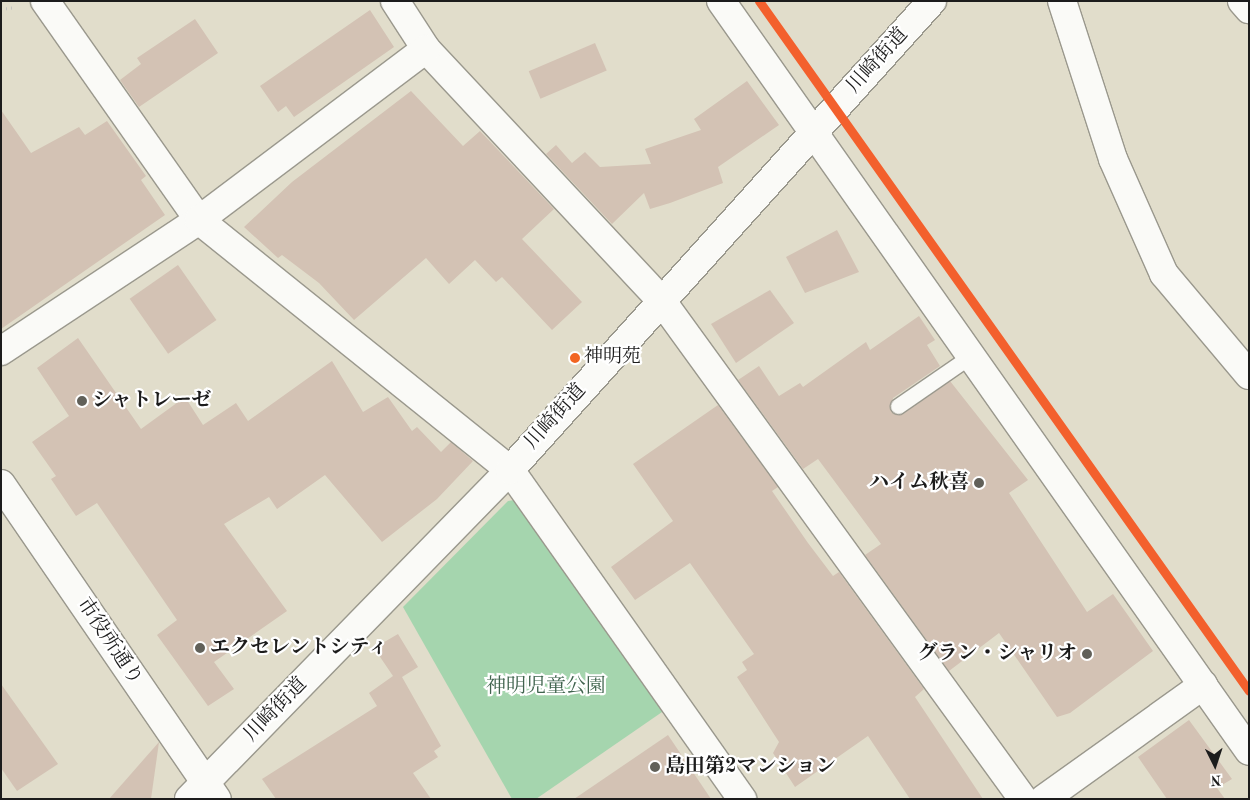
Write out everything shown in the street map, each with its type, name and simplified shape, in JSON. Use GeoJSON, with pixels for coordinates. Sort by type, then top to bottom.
{"type":"FeatureCollection","features":[{"type":"Feature","properties":{"kind":"street"},"geometry":{"type":"LineString","coordinates":[[45,1],[199,220],[510,470],[742,799]]}},
{"type":"Feature","properties":{"kind":"street"},"geometry":{"type":"LineString","coordinates":[[395,1],[426,49],[660,300],[1023,799]]}},
{"type":"Feature","properties":{"kind":"street"},"geometry":{"type":"LineString","coordinates":[[721,1],[812,135],[972,355],[1249,751]]}},
{"type":"Feature","properties":{"kind":"street","name":"川崎街道"},"geometry":{"type":"LineString","coordinates":[[204,793],[510,470],[660,300],[932,1]]}},
{"type":"Feature","properties":{"kind":"street"},"geometry":{"type":"LineString","coordinates":[[1062,1],[1113,159],[1164,274],[1249,375]]}},
{"type":"Feature","properties":{"kind":"street"},"geometry":{"type":"LineString","coordinates":[[1242,1],[1249,9]]}},
{"type":"Feature","properties":{"kind":"street"},"geometry":{"type":"LineString","coordinates":[[1,351],[199,220],[426,49]]}},
{"type":"Feature","properties":{"kind":"street","name":"市役所通り"},"geometry":{"type":"LineString","coordinates":[[1,484],[204,793]]}},
{"type":"Feature","properties":{"kind":"street"},"geometry":{"type":"LineString","coordinates":[[1044,799],[1203,685]]}},
{"type":"Feature","properties":{"kind":"lane"},"geometry":{"type":"LineString","coordinates":[[898,406],[972,355]]}},
{"type":"Feature","properties":{"kind":"green space","name":"神明児童公園"},"geometry":{"type":"Polygon","coordinates":[[[521,499],[665,710],[536,799],[512,799],[403,607],[508,501],[521,499]]]}},
{"type":"Feature","properties":{"kind":"building"},"geometry":{"type":"Polygon","coordinates":[[[370,10],[394,47],[294,117],[286,106],[278,112],[260,86],[370,10]]]}},
{"type":"Feature","properties":{"kind":"building"},"geometry":{"type":"Polygon","coordinates":[[[195,19],[218,53],[139,107],[120,80],[141,64],[137,58],[195,19]]]}},
{"type":"Feature","properties":{"kind":"building"},"geometry":{"type":"Polygon","coordinates":[[[595,43],[607,71],[540,99],[529,71],[595,43]]]}},
{"type":"Feature","properties":{"kind":"building"},"geometry":{"type":"Polygon","coordinates":[[[747,81],[779,125],[718,167],[723,183],[670,203],[650,209],[644,193],[612,224],[546,154],[556,145],[572,163],[585,152],[600,167],[651,164],[645,149],[701,130],[694,119],[747,81]]]}},
{"type":"Feature","properties":{"kind":"building"},"geometry":{"type":"Polygon","coordinates":[[[411,91],[463,146],[480,131],[554,209],[522,239],[582,302],[552,330],[502,277],[496,282],[475,260],[449,284],[426,258],[354,320],[319,283],[282,255],[278,258],[244,227],[292,182],[411,91]]]}},
{"type":"Feature","properties":{"kind":"building"},"geometry":{"type":"Polygon","coordinates":[[[1,110],[31,153],[79,127],[85,135],[107,121],[146,176],[141,180],[165,215],[1,329],[1,110]]]}},
{"type":"Feature","properties":{"kind":"building"},"geometry":{"type":"Polygon","coordinates":[[[837,230],[859,272],[805,293],[786,257],[837,230]]]}},
{"type":"Feature","properties":{"kind":"building"},"geometry":{"type":"Polygon","coordinates":[[[178,265],[216,320],[168,354],[130,299],[178,265]]]}},
{"type":"Feature","properties":{"kind":"building"},"geometry":{"type":"Polygon","coordinates":[[[770,290],[794,323],[736,363],[711,324],[770,290]]]}},
{"type":"Feature","properties":{"kind":"building"},"geometry":{"type":"Polygon","coordinates":[[[919,316],[935,340],[927,345],[940,366],[893,398],[891,412],[903,414],[950,381],[1028,480],[1009,493],[1087,612],[1113,594],[1153,651],[1070,713],[1057,717],[999,633],[949,671],[865,555],[881,544],[818,459],[803,469],[738,380],[759,366],[779,396],[800,383],[803,387],[866,342],[870,350],[919,316]]]}},
{"type":"Feature","properties":{"kind":"building"},"geometry":{"type":"Polygon","coordinates":[[[78,338],[141,429],[185,397],[203,425],[236,403],[248,421],[332,361],[363,412],[388,397],[412,431],[417,427],[441,452],[451,442],[473,461],[437,499],[382,542],[325,475],[277,509],[269,497],[224,524],[287,611],[214,662],[234,689],[208,706],[157,635],[177,620],[97,503],[76,516],[51,479],[56,476],[32,442],[69,416],[37,368],[78,338]]]}},
{"type":"Feature","properties":{"kind":"building"},"geometry":{"type":"Polygon","coordinates":[[[718,405],[778,487],[772,491],[808,543],[833,576],[839,572],[924,689],[915,697],[983,799],[910,799],[868,736],[795,787],[773,753],[779,742],[737,677],[747,670],[742,662],[754,654],[690,563],[635,600],[611,567],[673,521],[633,464],[718,405]]]}},
{"type":"Feature","properties":{"kind":"building"},"geometry":{"type":"Polygon","coordinates":[[[398,634],[418,667],[402,677],[441,746],[434,751],[438,757],[413,773],[431,799],[276,799],[262,779],[377,706],[369,693],[393,676],[374,648],[398,634]]]}},
{"type":"Feature","properties":{"kind":"building"},"geometry":{"type":"Polygon","coordinates":[[[1,684],[58,764],[17,791],[1,768],[1,684]]]}},
{"type":"Feature","properties":{"kind":"building"},"geometry":{"type":"Polygon","coordinates":[[[1189,720],[1232,779],[1217,788],[1225,799],[1167,799],[1138,757],[1189,720]]]}},
{"type":"Feature","properties":{"kind":"building","name":"島田第2マンション"},"geometry":{"type":"Polygon","coordinates":[[[668,735],[711,799],[574,799],[668,735]]]}},
{"type":"Feature","properties":{"kind":"building"},"geometry":{"type":"Polygon","coordinates":[[[159,742],[151,799],[109,799],[159,742]]]}},
{"type":"Feature","properties":{"kind":"transit line"},"geometry":{"type":"LineString","coordinates":[[759,1],[1249,691]]}},
{"type":"Feature","properties":{"kind":"place","name":"神明苑"},"geometry":{"type":"Point","coordinates":[575,358]}},
{"type":"Feature","properties":{"kind":"place","name":"シャトレーゼ"},"geometry":{"type":"Point","coordinates":[82,401]}},
{"type":"Feature","properties":{"kind":"place","name":"ハイム秋喜"},"geometry":{"type":"Point","coordinates":[979,483]}},
{"type":"Feature","properties":{"kind":"place","name":"エクセレントシティ"},"geometry":{"type":"Point","coordinates":[200,648]}},
{"type":"Feature","properties":{"kind":"place","name":"グラン・シャリオ"},"geometry":{"type":"Point","coordinates":[1087,654]}},
{"type":"Feature","properties":{"kind":"place","name":"島田第2マンション"},"geometry":{"type":"Point","coordinates":[655,767]}}]}
